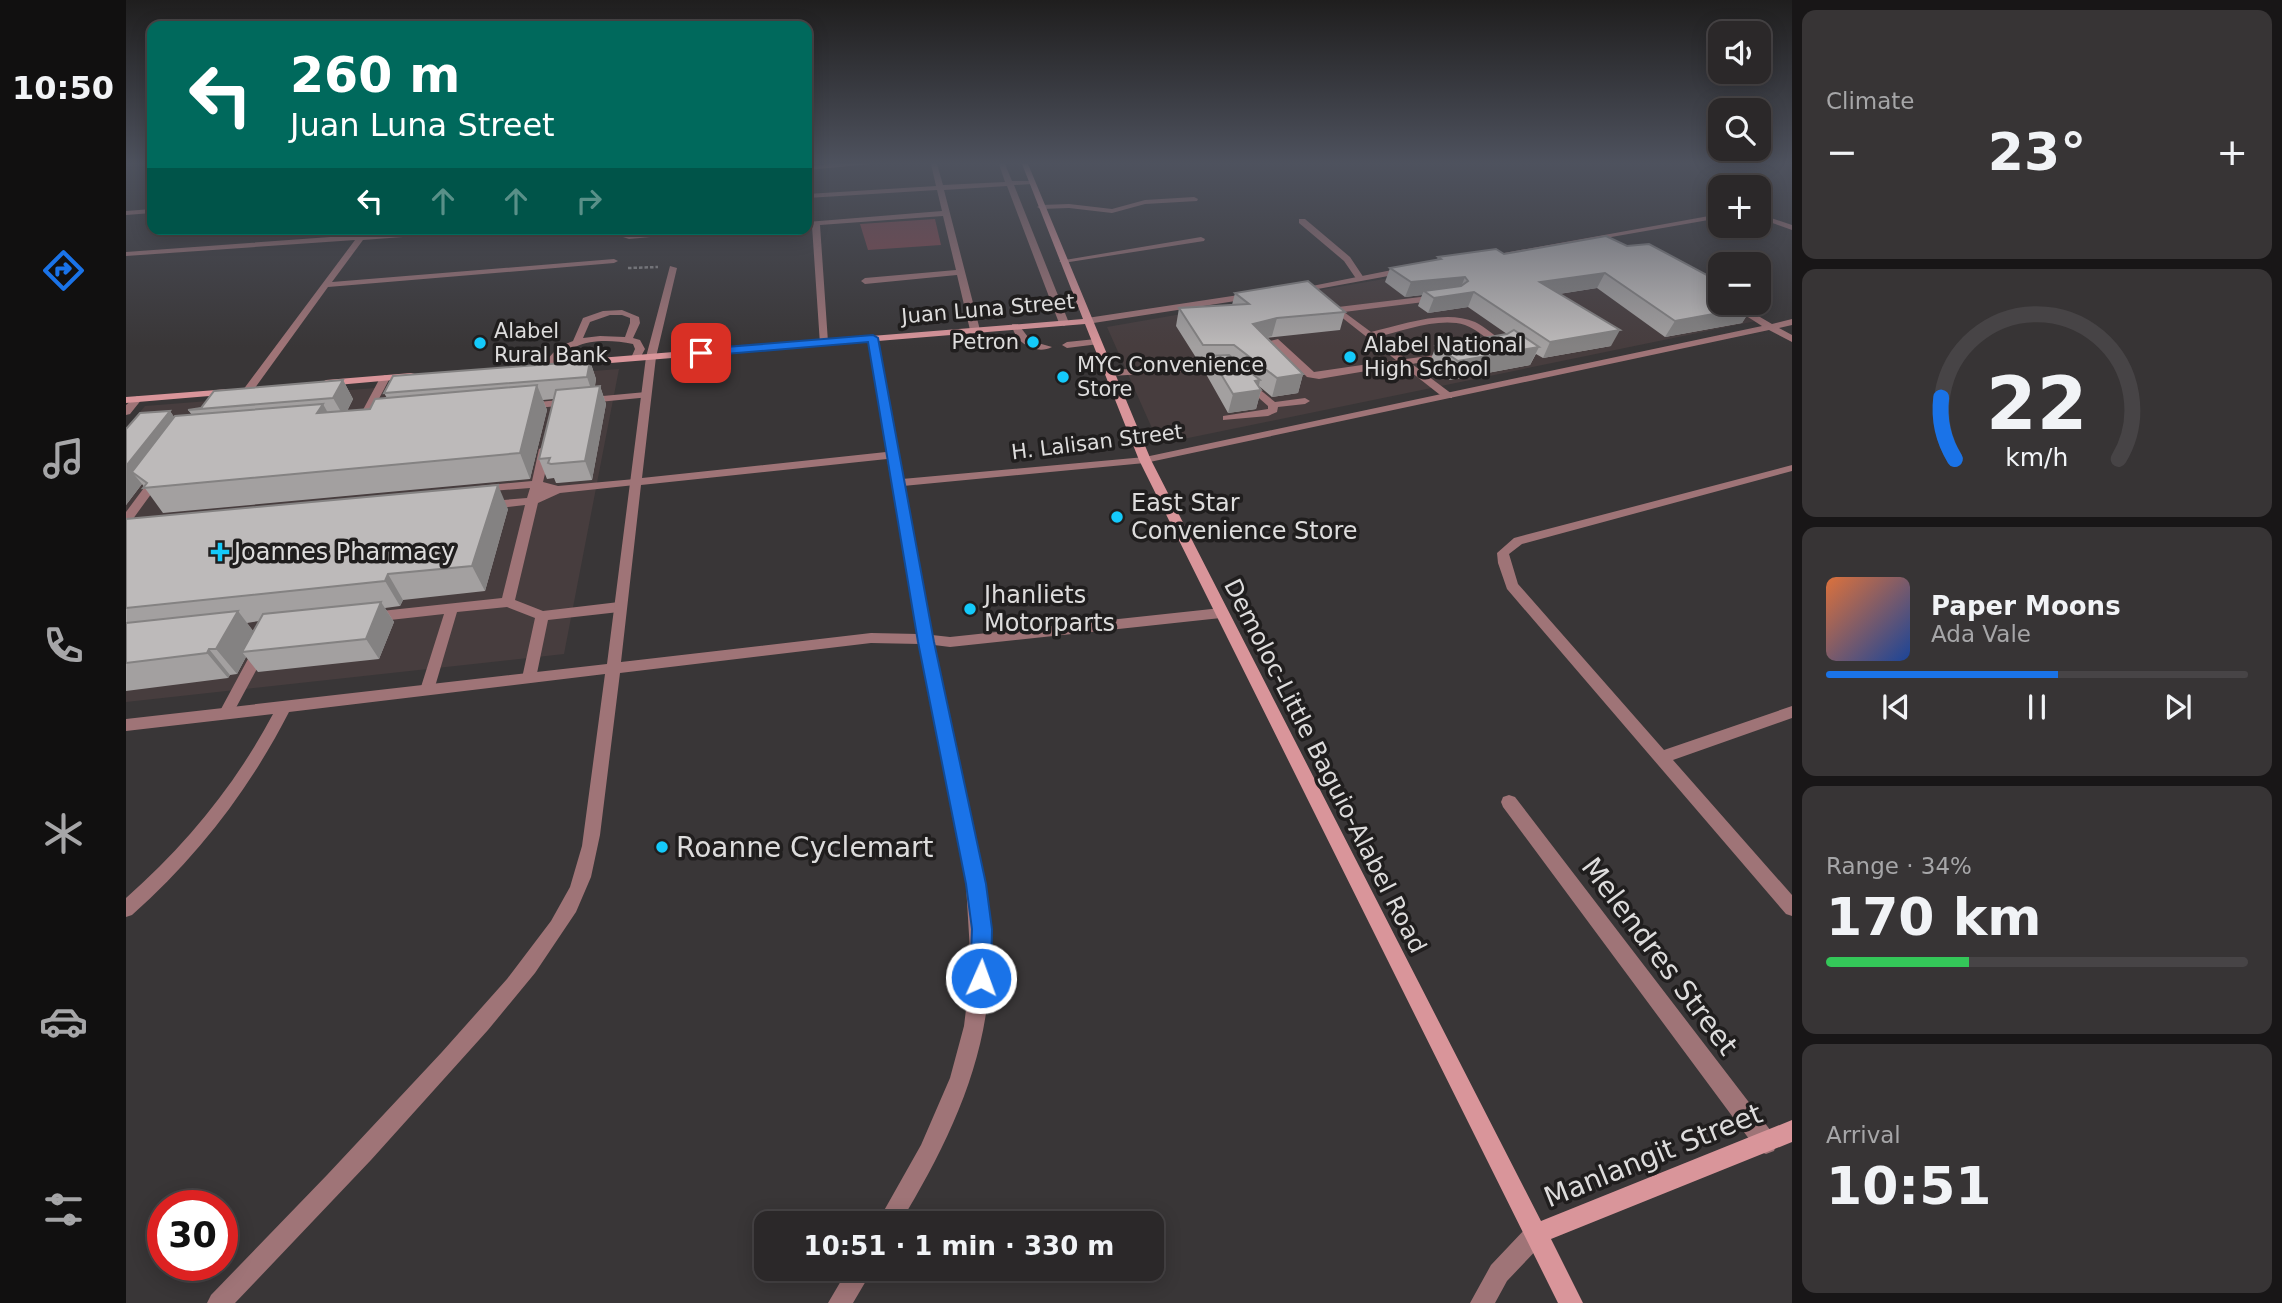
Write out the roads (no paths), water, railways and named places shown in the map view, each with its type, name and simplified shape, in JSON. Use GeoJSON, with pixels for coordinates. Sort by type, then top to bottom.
{"type":"FeatureCollection","features":[{"type":"Feature","properties":{"kind":"main road","name":"Demoloc-Little Baguio-Alabel Road"},"geometry":{"type":"LineString","coordinates":[[1048,225],[1145,460],[1571,1303]]}},
{"type":"Feature","properties":{"kind":"main road","name":"Juan Luna Street"},"geometry":{"type":"LineString","coordinates":[[535,366],[645,353],[1087,321]]}},
{"type":"Feature","properties":{"kind":"main road"},"geometry":{"type":"LineString","coordinates":[[316,384],[426,375]]}},
{"type":"Feature","properties":{"kind":"main road"},"geometry":{"type":"LineString","coordinates":[[131,400],[262,389]]}},
{"type":"Feature","properties":{"kind":"main road","name":"Manlangit Street"},"geometry":{"type":"LineString","coordinates":[[1536,1234],[1792,1131]]}},
{"type":"Feature","properties":{"kind":"street"},"geometry":{"type":"LineString","coordinates":[[949,225],[975,330]]}},
{"type":"Feature","properties":{"kind":"street"},"geometry":{"type":"LineString","coordinates":[[1025,225],[1063,323]]}},
{"type":"Feature","properties":{"kind":"street"},"geometry":{"type":"LineString","coordinates":[[1308,225],[1347,259],[1360,278]]}},
{"type":"Feature","properties":{"kind":"street"},"geometry":{"type":"LineString","coordinates":[[1475,258],[1668,225]]}},
{"type":"Feature","properties":{"kind":"street"},"geometry":{"type":"LineString","coordinates":[[812,233],[823,342]]}},
{"type":"Feature","properties":{"kind":"street"},"geometry":{"type":"LineString","coordinates":[[1613,234],[1625,241]]}},
{"type":"Feature","properties":{"kind":"street"},"geometry":{"type":"LineString","coordinates":[[248,390],[362,235]]}},
{"type":"Feature","properties":{"kind":"street"},"geometry":{"type":"LineString","coordinates":[[126,254],[401,235]]}},
{"type":"Feature","properties":{"kind":"street"},"geometry":{"type":"LineString","coordinates":[[1063,261],[1200,239]]}},
{"type":"Feature","properties":{"kind":"street"},"geometry":{"type":"LineString","coordinates":[[325,285],[614,261]]}},
{"type":"Feature","properties":{"kind":"street"},"geometry":{"type":"LineString","coordinates":[[219,1303],[371,1147],[492,1011],[543,947],[572,904],[587,862],[594,825],[646,395],[645,353],[673,268]]}},
{"type":"Feature","properties":{"kind":"street"},"geometry":{"type":"LineString","coordinates":[[1281,292],[1412,270]]}},
{"type":"Feature","properties":{"kind":"street"},"geometry":{"type":"LineString","coordinates":[[865,281],[960,272]]}},
{"type":"Feature","properties":{"kind":"street"},"geometry":{"type":"LineString","coordinates":[[1306,288],[1372,335],[1448,396]]}},
{"type":"Feature","properties":{"kind":"street","name":"Juan Luna Street"},"geometry":{"type":"LineString","coordinates":[[1087,321],[1269,294]]}},
{"type":"Feature","properties":{"kind":"street"},"geometry":{"type":"LineString","coordinates":[[1337,310],[1441,298]]}},
{"type":"Feature","properties":{"kind":"street"},"geometry":{"type":"LineString","coordinates":[[577,342],[586,320],[596,314],[614,312],[627,313],[634,317],[635,323],[628,340]]}},
{"type":"Feature","properties":{"kind":"street"},"geometry":{"type":"LineString","coordinates":[[1751,315],[1792,338]]}},
{"type":"Feature","properties":{"kind":"street"},"geometry":{"type":"LineString","coordinates":[[1372,335],[1455,320],[1470,323],[1499,343],[1498,347],[1486,349]]}},
{"type":"Feature","properties":{"kind":"street","name":"H. Lalisan Street"},"geometry":{"type":"LineString","coordinates":[[897,483],[1145,460],[1792,322]]}},
{"type":"Feature","properties":{"kind":"street"},"geometry":{"type":"LineString","coordinates":[[1016,326],[1023,341],[1030,346],[1047,347]]}},
{"type":"Feature","properties":{"kind":"street"},"geometry":{"type":"LineString","coordinates":[[873,338],[926,642],[976,884],[982,929],[981,978],[974,1025],[960,1080],[942,1126],[895,1211]]}},
{"type":"Feature","properties":{"kind":"street"},"geometry":{"type":"LineString","coordinates":[[549,365],[552,355],[577,342],[628,340],[637,342],[645,353]]}},
{"type":"Feature","properties":{"kind":"street"},"geometry":{"type":"LineString","coordinates":[[1275,341],[1311,375],[1320,376],[1459,354]]}},
{"type":"Feature","properties":{"kind":"street"},"geometry":{"type":"LineString","coordinates":[[1066,345],[1096,342]]}},
{"type":"Feature","properties":{"kind":"street"},"geometry":{"type":"LineString","coordinates":[[1111,373],[1228,368],[1273,405],[1305,401]]}},
{"type":"Feature","properties":{"kind":"street"},"geometry":{"type":"LineString","coordinates":[[362,421],[385,378]]}},
{"type":"Feature","properties":{"kind":"street"},"geometry":{"type":"LineString","coordinates":[[212,403],[220,392]]}},
{"type":"Feature","properties":{"kind":"street"},"geometry":{"type":"LineString","coordinates":[[515,407],[646,395]]}},
{"type":"Feature","properties":{"kind":"street"},"geometry":{"type":"LineString","coordinates":[[126,411],[131,400]]}},
{"type":"Feature","properties":{"kind":"street"},"geometry":{"type":"LineString","coordinates":[[553,417],[556,404]]}},
{"type":"Feature","properties":{"kind":"street"},"geometry":{"type":"LineString","coordinates":[[1227,418],[1268,413],[1273,410],[1273,405]]}},
{"type":"Feature","properties":{"kind":"street"},"geometry":{"type":"LineString","coordinates":[[349,422],[376,419]]}},
{"type":"Feature","properties":{"kind":"street"},"geometry":{"type":"LineString","coordinates":[[508,602],[550,430]]}},
{"type":"Feature","properties":{"kind":"street"},"geometry":{"type":"LineString","coordinates":[[479,506],[532,501],[558,490],[892,455]]}},
{"type":"Feature","properties":{"kind":"street"},"geometry":{"type":"LineString","coordinates":[[130,521],[164,467]]}},
{"type":"Feature","properties":{"kind":"street"},"geometry":{"type":"LineString","coordinates":[[1792,468],[1518,541],[1503,553],[1512,586],[1792,908]]}},
{"type":"Feature","properties":{"kind":"street"},"geometry":{"type":"LineString","coordinates":[[460,491],[537,484],[558,490]]}},
{"type":"Feature","properties":{"kind":"street"},"geometry":{"type":"LineString","coordinates":[[355,618],[508,602],[542,616],[619,607]]}},
{"type":"Feature","properties":{"kind":"street"},"geometry":{"type":"LineString","coordinates":[[427,690],[452,608]]}},
{"type":"Feature","properties":{"kind":"street"},"geometry":{"type":"LineString","coordinates":[[126,725],[871,638],[897,637],[926,642],[973,640],[1221,612]]}},
{"type":"Feature","properties":{"kind":"street"},"geometry":{"type":"LineString","coordinates":[[529,678],[542,616]]}},
{"type":"Feature","properties":{"kind":"street"},"geometry":{"type":"LineString","coordinates":[[226,713],[265,639]]}},
{"type":"Feature","properties":{"kind":"street"},"geometry":{"type":"LineString","coordinates":[[126,909],[195,842],[234,795],[263,750],[284,706]]}},
{"type":"Feature","properties":{"kind":"street"},"geometry":{"type":"LineString","coordinates":[[1661,758],[1792,712]]}},
{"type":"Feature","properties":{"kind":"street","name":"Melendres Street"},"geometry":{"type":"LineString","coordinates":[[1509,802],[1766,1143]]}},
{"type":"Feature","properties":{"kind":"street"},"geometry":{"type":"LineString","coordinates":[[1482,1303],[1499,1272],[1536,1234]]}},
{"type":"Feature","properties":{"kind":"street"},"geometry":{"type":"LineString","coordinates":[[840,1303],[854,1281]]}},
{"type":"Feature","properties":{"kind":"place","name":"Petron"},"geometry":{"type":"Point","coordinates":[1033,342]}},
{"type":"Feature","properties":{"kind":"place","name":"Alabel Rural Bank"},"geometry":{"type":"Point","coordinates":[480,343]}},
{"type":"Feature","properties":{"kind":"place","name":"Alabel National High School"},"geometry":{"type":"Point","coordinates":[1350,357]}},
{"type":"Feature","properties":{"kind":"place","name":"MYC Convenience Store"},"geometry":{"type":"Point","coordinates":[1063,377]}},
{"type":"Feature","properties":{"kind":"place","name":"East Star Convenience Store"},"geometry":{"type":"Point","coordinates":[1117,517]}},
{"type":"Feature","properties":{"kind":"place","name":"Joannes Pharmacy"},"geometry":{"type":"Point","coordinates":[220,552]}},
{"type":"Feature","properties":{"kind":"place","name":"Jhanliets Motorparts"},"geometry":{"type":"Point","coordinates":[970,609]}},
{"type":"Feature","properties":{"kind":"place","name":"Roanne Cyclemart"},"geometry":{"type":"Point","coordinates":[662,847]}}]}
